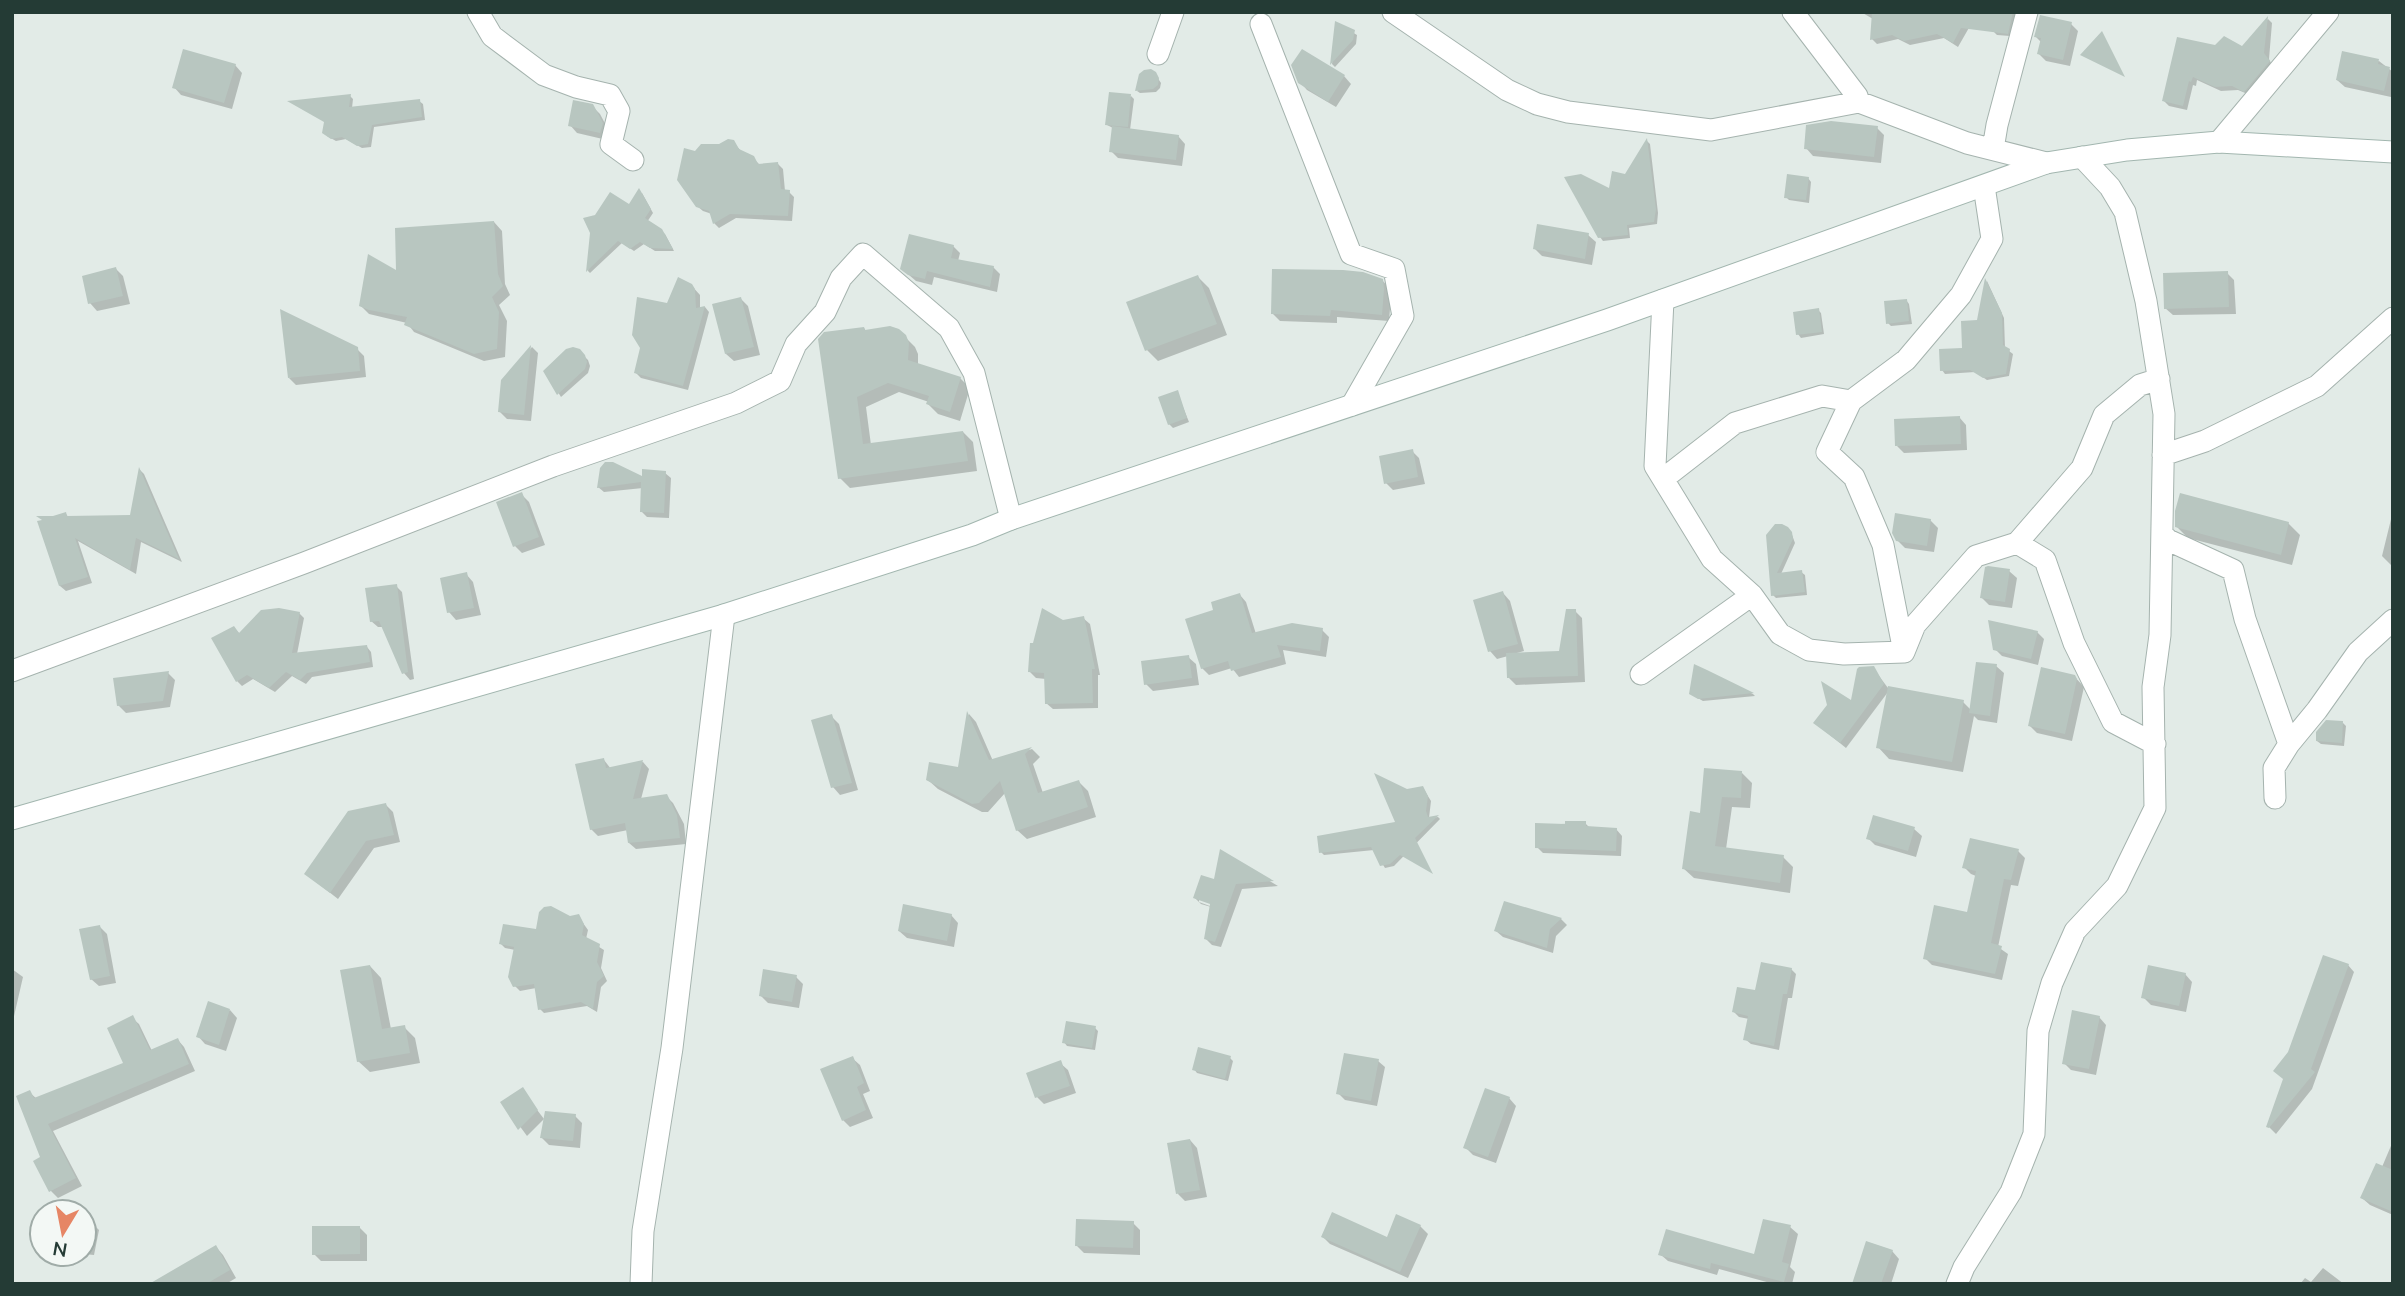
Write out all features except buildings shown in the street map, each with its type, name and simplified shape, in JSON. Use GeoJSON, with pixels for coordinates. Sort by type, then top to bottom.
{"type":"FeatureCollection","features":[{"type":"Feature","properties":{"kind":"street"},"geometry":{"type":"LineString","coordinates":[[478,12],[492,36],[544,75],[576,87],[610,95],[619,111],[611,144],[633,160]]}},
{"type":"Feature","properties":{"kind":"street"},"geometry":{"type":"LineString","coordinates":[[1158,54],[1173,12]]}},
{"type":"Feature","properties":{"kind":"street"},"geometry":{"type":"LineString","coordinates":[[1393,12],[1507,90],[1537,104],[1568,112],[1711,130],[1859,102],[1967,143],[2046,163]]}},
{"type":"Feature","properties":{"kind":"street"},"geometry":{"type":"LineString","coordinates":[[1793,12],[1859,102]]}},
{"type":"Feature","properties":{"kind":"street"},"geometry":{"type":"LineString","coordinates":[[1993,149],[2027,12]]}},
{"type":"Feature","properties":{"kind":"street"},"geometry":{"type":"LineString","coordinates":[[2219,142],[2328,12]]}},
{"type":"Feature","properties":{"kind":"street"},"geometry":{"type":"LineString","coordinates":[[1261,24],[1351,254],[1394,269],[1403,316],[1352,405]]}},
{"type":"Feature","properties":{"kind":"street"},"geometry":{"type":"LineString","coordinates":[[12,819],[724,615],[959,539],[1011,519],[1663,300],[2046,163],[2127,150],[2219,142],[2393,152]]}},
{"type":"Feature","properties":{"kind":"street"},"geometry":{"type":"LineString","coordinates":[[1957,1284],[1964,1267],[2011,1192],[2034,1134],[2038,1031],[2052,983],[2075,931],[2117,887],[2155,808],[2154,687],[2160,635],[2164,414],[2147,301],[2125,212],[2110,187],[2082,157]]}},
{"type":"Feature","properties":{"kind":"street"},"geometry":{"type":"LineString","coordinates":[[1904,652],[1883,545],[1854,477],[1827,452],[1851,401],[1906,360],[1961,295],[1992,239],[1984,186]]}},
{"type":"Feature","properties":{"kind":"street"},"geometry":{"type":"LineString","coordinates":[[12,671],[304,563],[554,466],[736,402],[780,381],[796,344],[825,312],[841,278],[863,254],[948,328],[974,373],[1011,519]]}},
{"type":"Feature","properties":{"kind":"street"},"geometry":{"type":"LineString","coordinates":[[1663,300],[1656,466],[1712,559],[1752,595],[1780,634],[1809,650],[1844,654],[1904,652]]}},
{"type":"Feature","properties":{"kind":"street"},"geometry":{"type":"LineString","coordinates":[[2163,455],[2204,441],[2317,386],[2393,318]]}},
{"type":"Feature","properties":{"kind":"street"},"geometry":{"type":"LineString","coordinates":[[1904,652],[1915,625],[1976,556],[2017,542],[2082,467],[2104,415],[2140,386],[2159,379]]}},
{"type":"Feature","properties":{"kind":"street"},"geometry":{"type":"LineString","coordinates":[[1663,479],[1735,423],[1822,396],[1851,401]]}},
{"type":"Feature","properties":{"kind":"street"},"geometry":{"type":"LineString","coordinates":[[2162,534],[2168,540],[2233,570],[2245,618],[2289,744]]}},
{"type":"Feature","properties":{"kind":"street"},"geometry":{"type":"LineString","coordinates":[[2017,542],[2046,560],[2074,643],[2113,722],[2155,744]]}},
{"type":"Feature","properties":{"kind":"street"},"geometry":{"type":"LineString","coordinates":[[1641,674],[1752,595]]}},
{"type":"Feature","properties":{"kind":"street"},"geometry":{"type":"LineString","coordinates":[[641,1284],[643,1231],[671,1048],[724,615]]}},
{"type":"Feature","properties":{"kind":"street"},"geometry":{"type":"LineString","coordinates":[[2275,797],[2274,768],[2289,744],[2358,653],[2393,620]]}}]}
